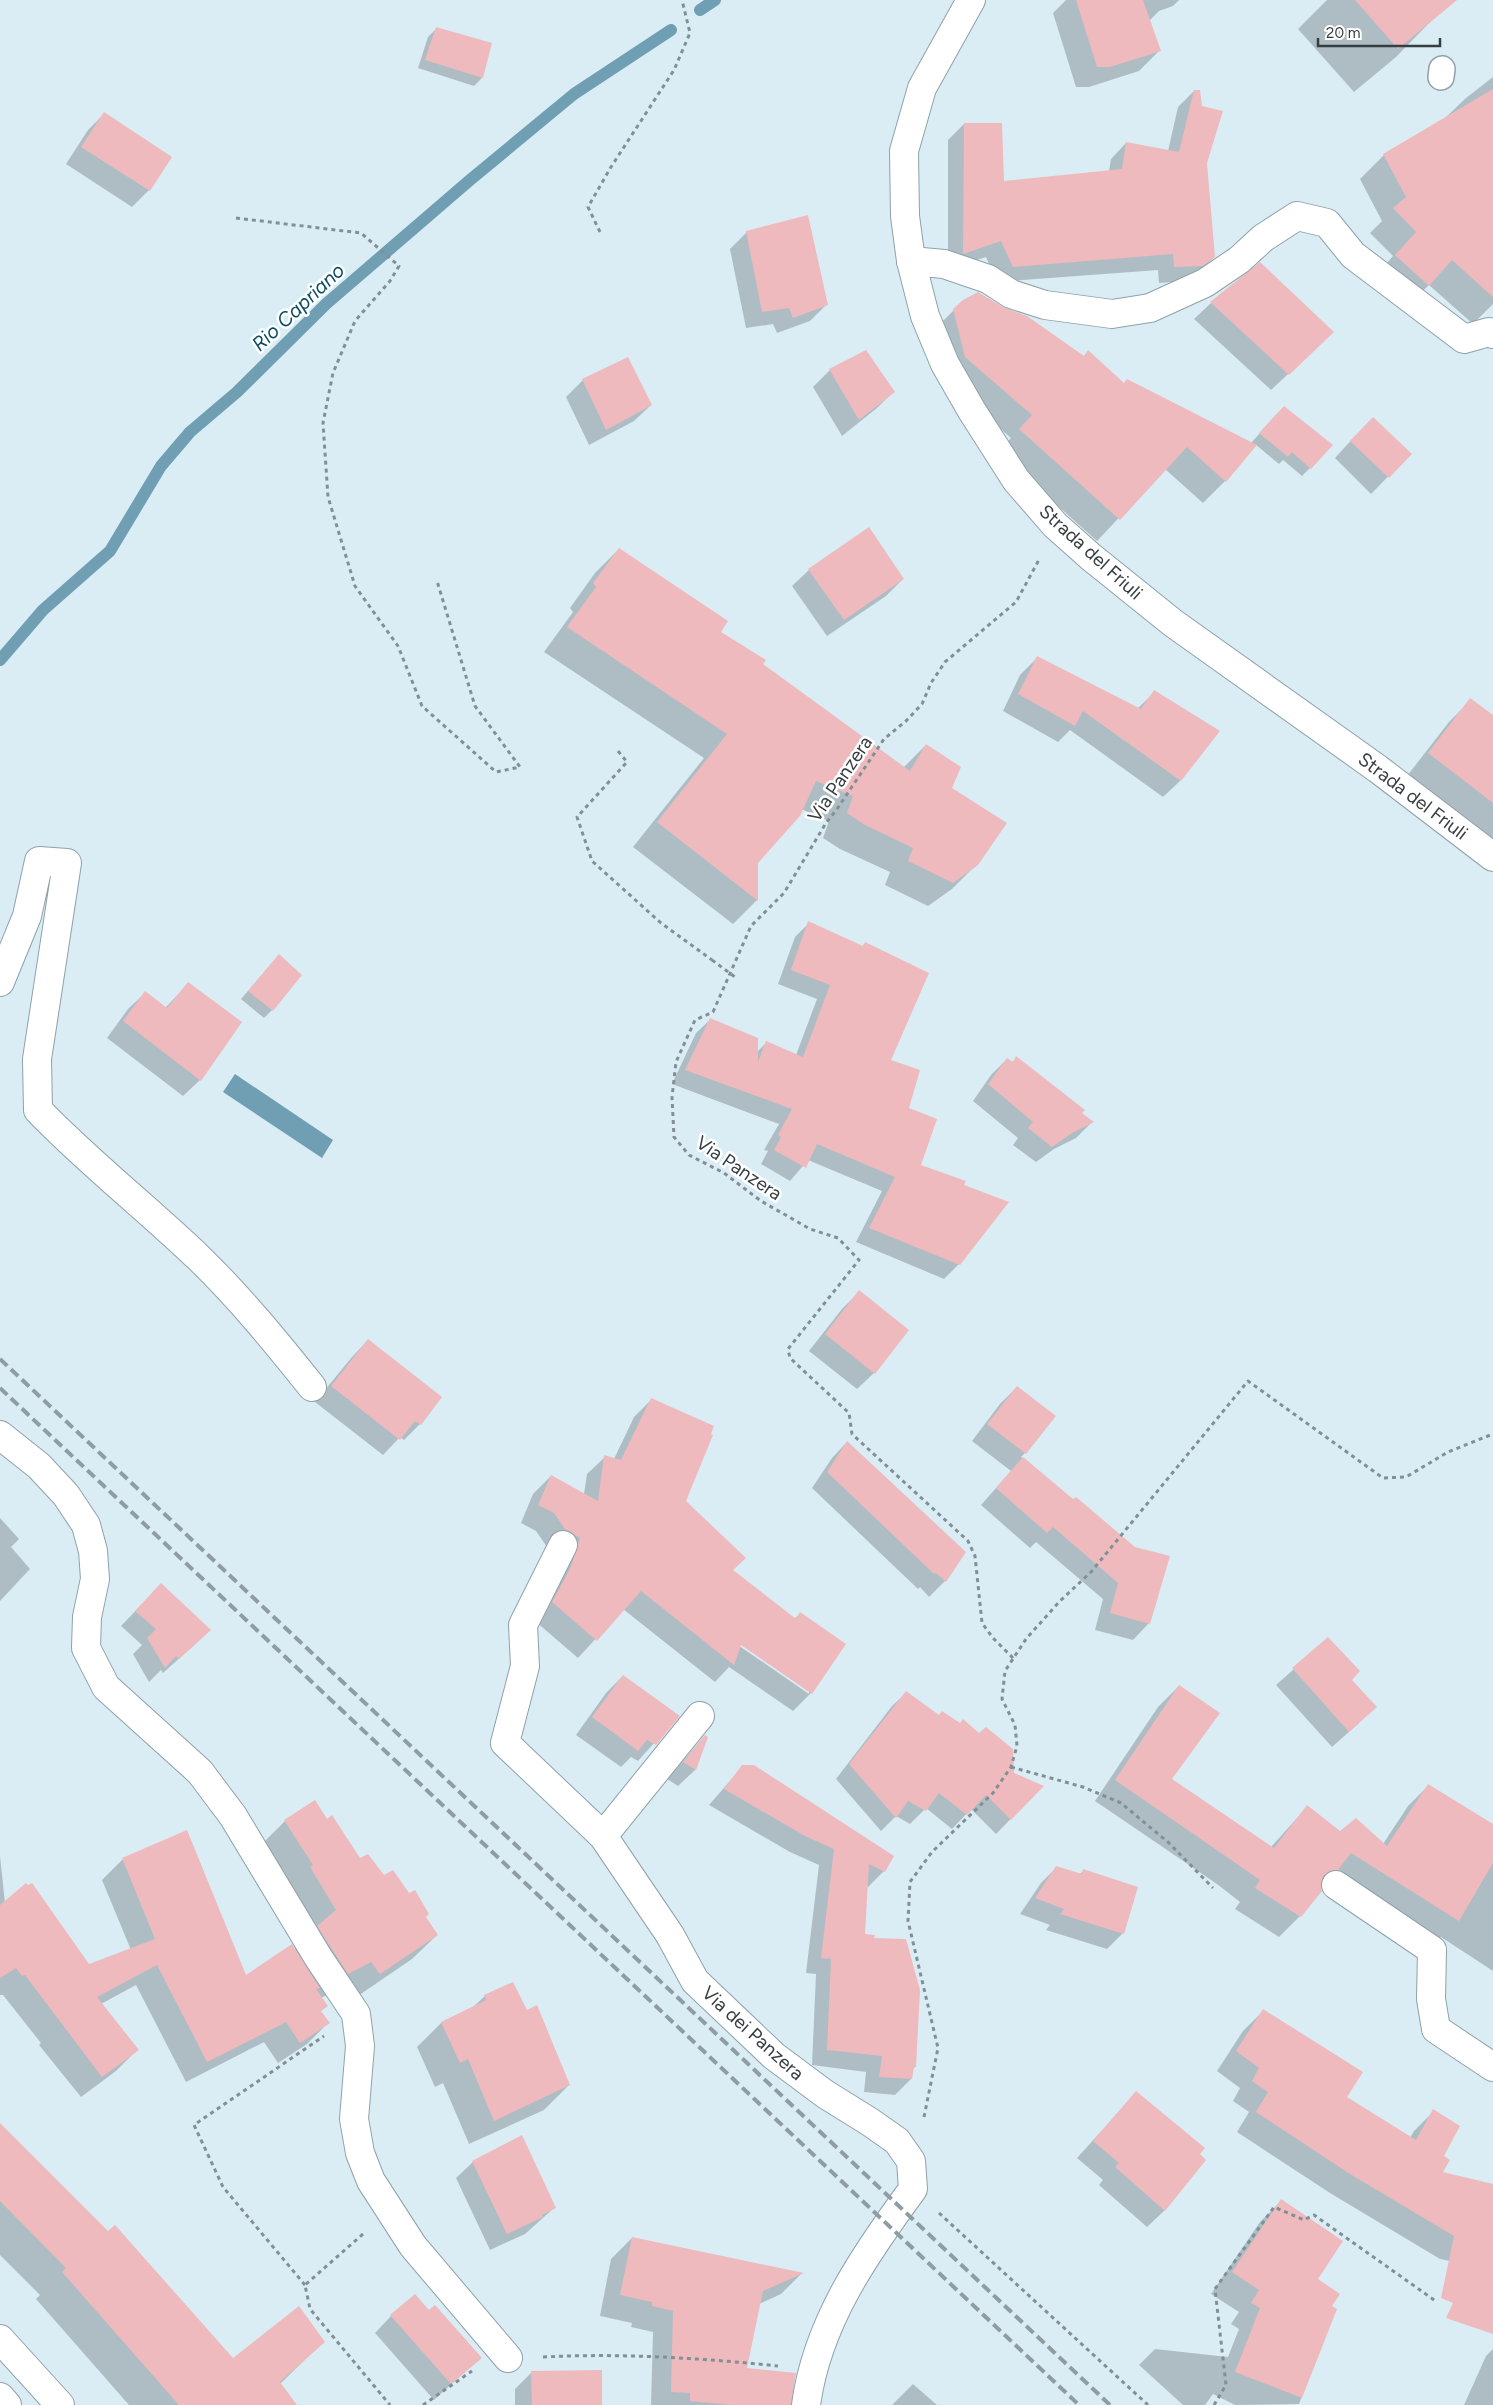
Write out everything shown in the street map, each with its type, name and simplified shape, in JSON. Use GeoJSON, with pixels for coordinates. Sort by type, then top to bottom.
{"type":"FeatureCollection","features":[{"type":"Feature","properties":{"kind":"street","name":"Strada del Friuli"},"geometry":{"type":"LineString","coordinates":[[971,0],[922,88],[904,150],[904,216],[911,261],[925,316],[945,364],[1016,480],[1055,525],[1091,557],[1173,623],[1378,769],[1493,857]]}},
{"type":"Feature","properties":{"kind":"street"},"geometry":{"type":"LineString","coordinates":[[911,261],[944,264],[988,280],[1011,294],[1045,304],[1112,314],[1150,308],[1205,283],[1240,260],[1262,238],[1297,216],[1327,223],[1353,255],[1464,339],[1489,332],[1493,334]]}},
{"type":"Feature","properties":{"kind":"street"},"geometry":{"type":"LineString","coordinates":[[0,982],[27,916],[39,861],[66,863],[37,1059],[38,1110],[71,1144],[112,1178],[200,1259],[254,1314],[312,1387]]}},
{"type":"Feature","properties":{"kind":"street"},"geometry":{"type":"LineString","coordinates":[[0,1435],[38,1466],[66,1495],[86,1525],[93,1551],[95,1579],[87,1617],[86,1648],[106,1687],[200,1772],[233,1816],[318,1958],[356,2014],[360,2046],[354,2119],[360,2153],[372,2180],[413,2246],[508,2358]]}},
{"type":"Feature","properties":{"kind":"street","name":"Via dei Panzera"},"geometry":{"type":"LineString","coordinates":[[563,1545],[523,1624],[525,1666],[505,1743],[603,1836],[670,1935],[695,1981],[774,2056],[825,2094],[897,2141],[911,2161]]}},
{"type":"Feature","properties":{"kind":"street"},"geometry":{"type":"LineString","coordinates":[[603,1836],[700,1716]]}},
{"type":"Feature","properties":{"kind":"street"},"geometry":{"type":"LineString","coordinates":[[1336,1885],[1432,1950],[1431,1998],[1436,2029],[1493,2066]]}},
{"type":"Feature","properties":{"kind":"street"},"geometry":{"type":"LineString","coordinates":[[806,2405],[824,2337],[837,2306],[873,2242],[913,2189],[911,2161]]}},
{"type":"Feature","properties":{"kind":"street"},"geometry":{"type":"LineString","coordinates":[[0,2339],[60,2405]]}},
{"type":"Feature","properties":{"kind":"street"},"geometry":{"type":"LineString","coordinates":[[0,2397],[7,2405]]}},
{"type":"Feature","properties":{"kind":"path"},"geometry":{"type":"LineString","coordinates":[[600,232],[588,208],[611,166],[674,70],[690,33],[682,0]]}},
{"type":"Feature","properties":{"kind":"path"},"geometry":{"type":"LineString","coordinates":[[236,218],[361,233],[398,266],[390,281],[355,320],[333,373],[323,423],[328,497],[355,586],[398,646],[422,706],[496,772],[520,767],[475,706],[437,581]]}},
{"type":"Feature","properties":{"kind":"path","name":"Via Panzera"},"geometry":{"type":"LineString","coordinates":[[1014,1658],[993,1638],[982,1622],[975,1556],[968,1541],[852,1434],[849,1413],[790,1358],[788,1349],[859,1260],[838,1238],[810,1228],[769,1206],[724,1173],[689,1155],[674,1137],[672,1097],[676,1062],[687,1037],[695,1020],[713,1012],[751,926],[784,893],[826,823],[838,810],[884,739],[906,721],[922,704],[932,683],[946,662],[1016,602],[1046,548],[1055,525]]}},
{"type":"Feature","properties":{"kind":"path"},"geometry":{"type":"LineString","coordinates":[[618,751],[627,762],[577,817],[592,861],[661,923],[735,977]]}},
{"type":"Feature","properties":{"kind":"path"},"geometry":{"type":"LineString","coordinates":[[911,2161],[921,2131],[938,2048],[908,1922],[910,1882],[932,1852],[993,1793],[1012,1766],[1017,1746],[1016,1725],[1002,1698],[1005,1671],[1026,1639],[1059,1602],[1090,1572],[1248,1381],[1383,1478],[1406,1477],[1448,1452],[1493,1434]]}},
{"type":"Feature","properties":{"kind":"path"},"geometry":{"type":"LineString","coordinates":[[1012,1766],[1083,1787],[1121,1803],[1169,1844],[1213,1888]]}},
{"type":"Feature","properties":{"kind":"path"},"geometry":{"type":"LineString","coordinates":[[356,2014],[194,2125],[223,2187],[305,2285],[310,2309],[390,2405]]}},
{"type":"Feature","properties":{"kind":"path"},"geometry":{"type":"LineString","coordinates":[[913,2189],[1148,2405]]}},
{"type":"Feature","properties":{"kind":"path"},"geometry":{"type":"LineString","coordinates":[[1214,2405],[1226,2385],[1215,2290],[1274,2207],[1304,2220],[1314,2215],[1437,2302]]}},
{"type":"Feature","properties":{"kind":"path"},"geometry":{"type":"LineString","coordinates":[[305,2285],[391,2210]]}},
{"type":"Feature","properties":{"kind":"path"},"geometry":{"type":"LineString","coordinates":[[423,2405],[478,2367],[508,2358],[590,2354],[693,2357],[814,2370]]}},
{"type":"Feature","properties":{"kind":"water"},"geometry":{"type":"Polygon","coordinates":[[[235,1074],[333,1140],[322,1158],[223,1092],[235,1074]]]}},
{"type":"Feature","properties":{"kind":"building"},"geometry":{"type":"Polygon","coordinates":[[[1076,0],[1143,0],[1161,51],[1110,67],[1097,67],[1076,0]]]}},
{"type":"Feature","properties":{"kind":"building"},"geometry":{"type":"Polygon","coordinates":[[[1355,0],[1457,0],[1398,49],[1355,0]]]}},
{"type":"Feature","properties":{"kind":"building"},"geometry":{"type":"Polygon","coordinates":[[[436,27],[492,43],[483,78],[425,60],[436,27]]]}},
{"type":"Feature","properties":{"kind":"building"},"geometry":{"type":"Polygon","coordinates":[[[1493,89],[1493,297],[1452,260],[1429,286],[1395,255],[1416,232],[1393,208],[1406,197],[1383,154],[1493,89]]]}},
{"type":"Feature","properties":{"kind":"building"},"geometry":{"type":"Polygon","coordinates":[[[1194,90],[1200,90],[1202,106],[1223,111],[1207,163],[1215,257],[1203,266],[1174,267],[1173,254],[1013,267],[1001,241],[963,254],[964,123],[1002,123],[1004,181],[1122,169],[1126,142],[1179,152],[1194,90]]]}},
{"type":"Feature","properties":{"kind":"building"},"geometry":{"type":"Polygon","coordinates":[[[104,112],[172,157],[150,191],[81,147],[104,112]]]}},
{"type":"Feature","properties":{"kind":"building"},"geometry":{"type":"Polygon","coordinates":[[[808,215],[828,305],[793,318],[789,308],[762,312],[746,231],[808,215]]]}},
{"type":"Feature","properties":{"kind":"building"},"geometry":{"type":"Polygon","coordinates":[[[1260,262],[1334,332],[1289,375],[1210,302],[1260,262]]]}},
{"type":"Feature","properties":{"kind":"building"},"geometry":{"type":"Polygon","coordinates":[[[978,292],[1003,307],[1027,316],[1084,356],[1088,350],[1124,383],[1127,379],[1257,445],[1226,482],[1187,447],[1120,520],[1019,429],[1032,415],[965,357],[953,309],[963,300],[978,292]]]}},
{"type":"Feature","properties":{"kind":"building"},"geometry":{"type":"Polygon","coordinates":[[[866,350],[895,392],[859,420],[829,369],[866,350]]]}},
{"type":"Feature","properties":{"kind":"building"},"geometry":{"type":"Polygon","coordinates":[[[628,357],[652,405],[606,430],[582,379],[628,357]]]}},
{"type":"Feature","properties":{"kind":"building"},"geometry":{"type":"Polygon","coordinates":[[[1284,406],[1333,445],[1311,469],[1292,452],[1288,457],[1259,433],[1284,406]]]}},
{"type":"Feature","properties":{"kind":"building"},"geometry":{"type":"Polygon","coordinates":[[[1373,417],[1412,454],[1389,478],[1350,441],[1373,417]]]}},
{"type":"Feature","properties":{"kind":"building"},"geometry":{"type":"Polygon","coordinates":[[[869,527],[904,579],[844,620],[808,569],[869,527]]]}},
{"type":"Feature","properties":{"kind":"building"},"geometry":{"type":"Polygon","coordinates":[[[619,548],[728,621],[721,632],[766,660],[763,664],[910,771],[926,744],[961,767],[952,788],[1007,823],[978,865],[953,883],[908,861],[913,848],[865,825],[847,813],[853,796],[816,781],[800,816],[758,863],[758,901],[657,822],[727,734],[567,627],[596,587],[593,583],[619,548]]]}},
{"type":"Feature","properties":{"kind":"building"},"geometry":{"type":"Polygon","coordinates":[[[1037,656],[1141,709],[1154,690],[1220,731],[1181,781],[1083,711],[1075,726],[1018,694],[1037,656]]]}},
{"type":"Feature","properties":{"kind":"building"},"geometry":{"type":"Polygon","coordinates":[[[1470,698],[1493,715],[1493,803],[1428,753],[1470,698]]]}},
{"type":"Feature","properties":{"kind":"building"},"geometry":{"type":"Polygon","coordinates":[[[808,921],[863,946],[865,942],[929,973],[891,1060],[920,1070],[909,1108],[937,1119],[921,1165],[966,1181],[964,1185],[1009,1202],[960,1265],[869,1228],[895,1177],[817,1144],[806,1168],[774,1150],[781,1137],[778,1135],[792,1109],[685,1070],[710,1018],[758,1038],[758,1062],[766,1041],[803,1057],[830,985],[791,970],[808,921]]]}},
{"type":"Feature","properties":{"kind":"building"},"geometry":{"type":"Polygon","coordinates":[[[279,954],[302,975],[273,1011],[248,991],[279,954]]]}},
{"type":"Feature","properties":{"kind":"building"},"geometry":{"type":"Polygon","coordinates":[[[188,982],[242,1022],[201,1081],[123,1021],[145,991],[167,1008],[188,982]]]}},
{"type":"Feature","properties":{"kind":"building"},"geometry":{"type":"Polygon","coordinates":[[[1016,1056],[1085,1110],[1082,1113],[1094,1122],[1072,1133],[1052,1147],[1028,1128],[1033,1122],[988,1084],[1007,1058],[1013,1062],[1016,1056]]]}},
{"type":"Feature","properties":{"kind":"building"},"geometry":{"type":"Polygon","coordinates":[[[859,1290],[909,1330],[875,1374],[825,1334],[859,1290]]]}},
{"type":"Feature","properties":{"kind":"building"},"geometry":{"type":"Polygon","coordinates":[[[368,1339],[442,1397],[421,1425],[415,1421],[400,1440],[331,1386],[368,1339]]]}},
{"type":"Feature","properties":{"kind":"building"},"geometry":{"type":"Polygon","coordinates":[[[1017,1386],[1056,1416],[1026,1454],[987,1424],[1017,1386]]]}},
{"type":"Feature","properties":{"kind":"building"},"geometry":{"type":"Polygon","coordinates":[[[651,1398],[714,1426],[711,1434],[713,1435],[686,1501],[746,1558],[733,1570],[796,1619],[800,1612],[846,1644],[812,1694],[741,1645],[734,1665],[641,1591],[597,1641],[552,1602],[570,1569],[580,1538],[565,1529],[554,1513],[538,1505],[551,1475],[598,1501],[604,1455],[621,1460],[651,1398]]]}},
{"type":"Feature","properties":{"kind":"building"},"geometry":{"type":"Polygon","coordinates":[[[847,1441],[966,1552],[946,1582],[936,1573],[934,1574],[827,1472],[847,1441]]]}},
{"type":"Feature","properties":{"kind":"building"},"geometry":{"type":"Polygon","coordinates":[[[1023,1457],[1073,1499],[1076,1497],[1135,1547],[1170,1556],[1150,1624],[1110,1613],[1118,1583],[1053,1527],[1047,1533],[996,1488],[1023,1457]]]}},
{"type":"Feature","properties":{"kind":"building"},"geometry":{"type":"Polygon","coordinates":[[[161,1583],[211,1630],[179,1659],[176,1656],[165,1668],[147,1638],[156,1629],[135,1611],[161,1583]]]}},
{"type":"Feature","properties":{"kind":"building"},"geometry":{"type":"Polygon","coordinates":[[[1328,1637],[1360,1671],[1352,1680],[1377,1707],[1349,1732],[1292,1668],[1328,1637]]]}},
{"type":"Feature","properties":{"kind":"building"},"geometry":{"type":"Polygon","coordinates":[[[623,1675],[680,1716],[656,1745],[647,1740],[638,1751],[592,1717],[623,1675]]]}},
{"type":"Feature","properties":{"kind":"building"},"geometry":{"type":"Polygon","coordinates":[[[1179,1685],[1220,1713],[1172,1779],[1274,1848],[1307,1805],[1340,1831],[1356,1818],[1387,1846],[1428,1784],[1493,1824],[1493,1863],[1459,1921],[1351,1853],[1338,1870],[1330,1871],[1323,1876],[1321,1883],[1322,1891],[1301,1917],[1255,1888],[1260,1880],[1115,1780],[1179,1685]]]}},
{"type":"Feature","properties":{"kind":"building"},"geometry":{"type":"Polygon","coordinates":[[[906,1691],[939,1715],[942,1711],[960,1723],[963,1719],[979,1733],[986,1727],[1013,1749],[1014,1773],[1044,1786],[1011,1820],[986,1795],[967,1815],[939,1793],[926,1811],[908,1801],[896,1818],[849,1764],[906,1691]]]}},
{"type":"Feature","properties":{"kind":"building"},"geometry":{"type":"Polygon","coordinates":[[[705,1735],[708,1737],[696,1770],[683,1762],[705,1735]]]}},
{"type":"Feature","properties":{"kind":"building"},"geometry":{"type":"Polygon","coordinates":[[[742,1765],[754,1765],[894,1856],[885,1872],[869,1864],[865,1934],[875,1935],[874,1938],[906,1939],[920,1990],[916,2067],[914,2067],[912,2079],[879,2077],[882,2056],[827,2050],[831,1959],[821,1958],[834,1849],[805,1836],[724,1789],[742,1765]]]}},
{"type":"Feature","properties":{"kind":"building"},"geometry":{"type":"Polygon","coordinates":[[[315,1800],[327,1819],[332,1815],[360,1858],[368,1854],[384,1875],[393,1870],[409,1893],[415,1890],[429,1914],[426,1917],[438,1935],[380,1974],[371,1962],[348,1974],[317,1926],[336,1910],[310,1867],[313,1865],[284,1820],[315,1800]]]}},
{"type":"Feature","properties":{"kind":"building"},"geometry":{"type":"Polygon","coordinates":[[[187,1830],[246,1975],[292,1944],[320,1988],[316,1989],[328,2006],[321,2011],[330,2023],[300,2043],[286,2022],[207,2062],[157,1965],[97,1997],[139,2050],[102,2077],[25,1975],[22,1976],[16,1968],[0,1978],[0,1905],[26,1883],[28,1885],[32,1883],[89,1964],[155,1939],[122,1858],[187,1830]]]}},
{"type":"Feature","properties":{"kind":"building"},"geometry":{"type":"Polygon","coordinates":[[[1056,1866],[1082,1874],[1083,1869],[1138,1887],[1124,1934],[1060,1914],[1064,1909],[1035,1898],[1056,1866]]]}},
{"type":"Feature","properties":{"kind":"building"},"geometry":{"type":"Polygon","coordinates":[[[513,1982],[527,2010],[537,2005],[570,2085],[494,2121],[468,2059],[460,2063],[441,2022],[486,2000],[484,1995],[513,1982]]]}},
{"type":"Feature","properties":{"kind":"building"},"geometry":{"type":"Polygon","coordinates":[[[1263,2009],[1363,2072],[1347,2097],[1416,2140],[1433,2109],[1460,2126],[1444,2156],[1450,2160],[1443,2172],[1493,2184],[1493,2334],[1446,2318],[1453,2303],[1441,2298],[1454,2236],[1350,2174],[1256,2112],[1268,2092],[1252,2081],[1259,2068],[1236,2051],[1263,2009]]]}},
{"type":"Feature","properties":{"kind":"building"},"geometry":{"type":"Polygon","coordinates":[[[1136,2091],[1205,2148],[1200,2154],[1206,2160],[1165,2211],[1115,2167],[1119,2163],[1093,2141],[1136,2091]]]}},
{"type":"Feature","properties":{"kind":"building"},"geometry":{"type":"Polygon","coordinates":[[[0,2123],[108,2231],[115,2225],[233,2358],[299,2306],[325,2342],[280,2382],[297,2405],[179,2405],[62,2272],[66,2268],[0,2201],[0,2123]]]}},
{"type":"Feature","properties":{"kind":"building"},"geometry":{"type":"Polygon","coordinates":[[[522,2135],[556,2208],[542,2215],[543,2217],[507,2234],[472,2161],[522,2135]]]}},
{"type":"Feature","properties":{"kind":"building"},"geometry":{"type":"Polygon","coordinates":[[[1281,2199],[1343,2241],[1318,2279],[1340,2294],[1332,2306],[1337,2309],[1302,2398],[1235,2372],[1260,2308],[1251,2303],[1259,2290],[1232,2272],[1281,2199]]]}},
{"type":"Feature","properties":{"kind":"building"},"geometry":{"type":"Polygon","coordinates":[[[632,2237],[804,2273],[763,2291],[747,2368],[796,2373],[791,2405],[732,2405],[690,2401],[690,2393],[671,2392],[673,2311],[652,2306],[652,2302],[620,2295],[632,2237]]]}},
{"type":"Feature","properties":{"kind":"building"},"geometry":{"type":"Polygon","coordinates":[[[415,2294],[429,2310],[435,2305],[482,2358],[451,2384],[390,2315],[415,2294]]]}},
{"type":"Feature","properties":{"kind":"building"},"geometry":{"type":"Polygon","coordinates":[[[602,2370],[602,2405],[532,2405],[531,2371],[602,2370]]]}},
{"type":"Feature","properties":{"kind":"waterway","name":"Rio Capriano"},"geometry":{"type":"LineString","coordinates":[[700,10],[715,0]]}},
{"type":"Feature","properties":{"kind":"waterway","name":"Rio Capriano"},"geometry":{"type":"LineString","coordinates":[[0,660],[43,610],[110,551],[161,466],[190,432],[237,392],[326,304],[470,180],[574,94],[671,30]]}},
{"type":"Feature","properties":{"kind":"railway"},"geometry":{"type":"LineString","coordinates":[[0,1359],[1110,2405]]}},
{"type":"Feature","properties":{"kind":"railway"},"geometry":{"type":"LineString","coordinates":[[0,1388],[1079,2405]]}}]}
